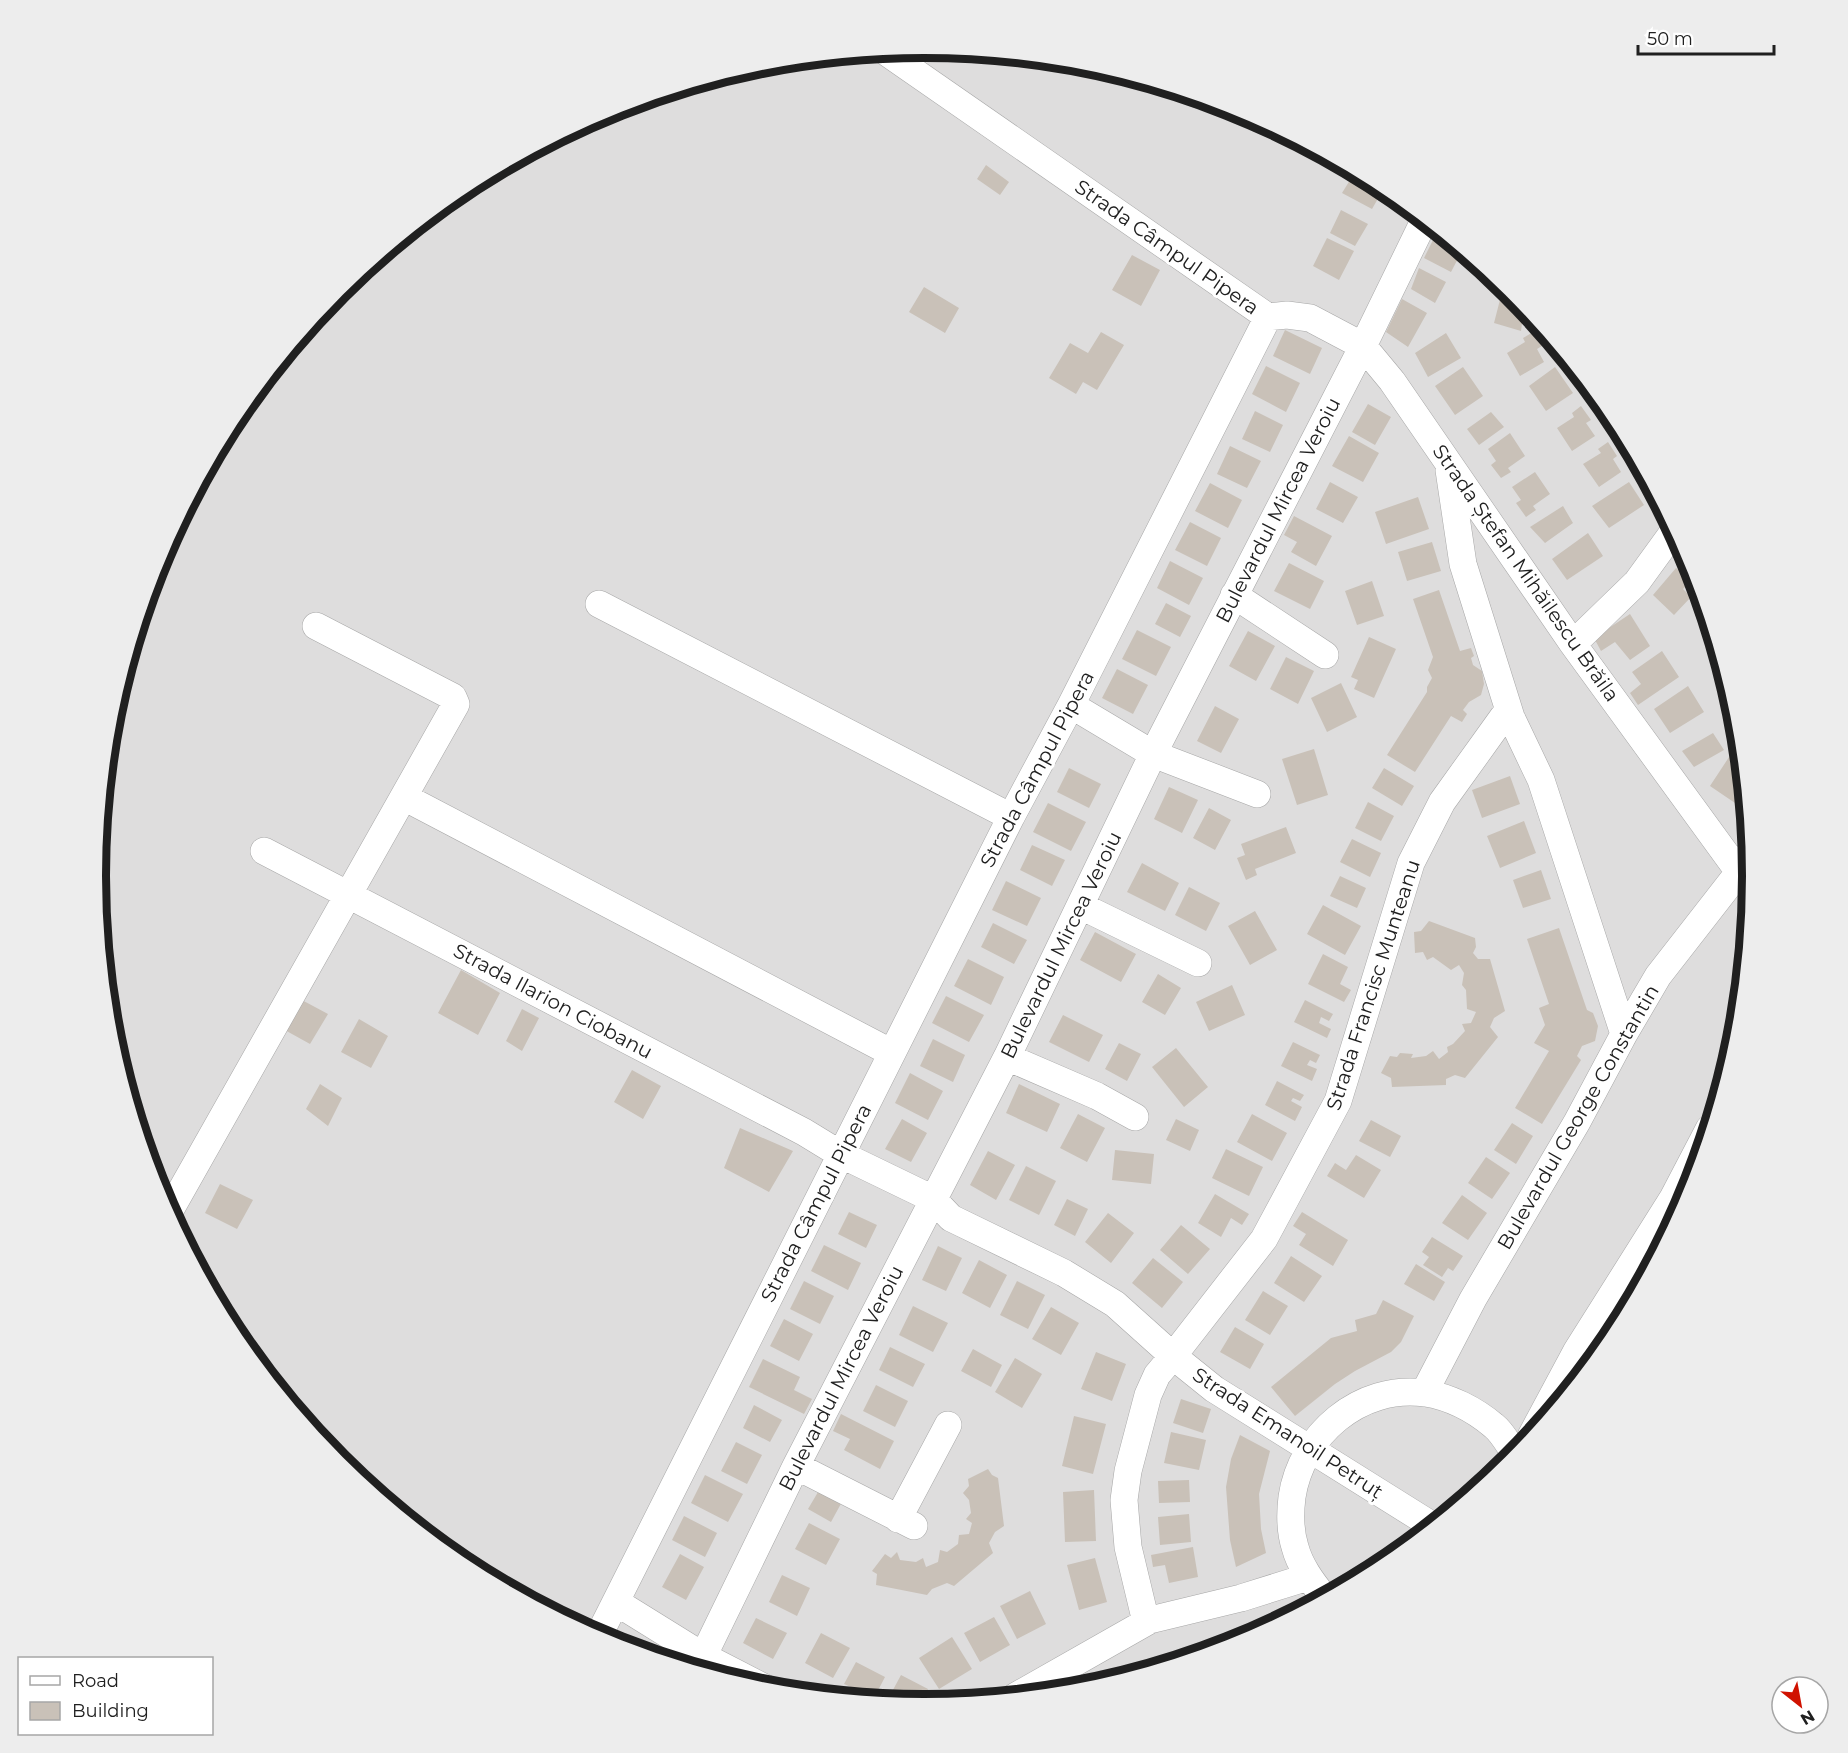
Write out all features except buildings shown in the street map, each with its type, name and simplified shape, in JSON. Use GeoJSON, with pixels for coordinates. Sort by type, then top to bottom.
{"type":"FeatureCollection","features":[{"type":"Feature","properties":{"kind":"street","name":"Strada Câmpul Pipera"},"geometry":{"type":"LineString","coordinates":[[603,1628],[1011,817],[1071,705],[1268,317],[896,59]]}},
{"type":"Feature","properties":{"kind":"street","name":"Bulevardul Mircea Veroiu"},"geometry":{"type":"LineString","coordinates":[[700,1663],[796,1466],[1007,1057],[1153,754],[1363,346],[1421,227]]}},
{"type":"Feature","properties":{"kind":"street","name":"Strada Ștefan Mihăilescu Brăila"},"geometry":{"type":"LineString","coordinates":[[1268,317],[1287,315],[1310,318],[1363,346],[1392,381],[1573,644],[1741,861]]}},
{"type":"Feature","properties":{"kind":"street"},"geometry":{"type":"LineString","coordinates":[[1448,463],[1463,564],[1511,717],[1541,780],[1624,1034]]}},
{"type":"Feature","properties":{"kind":"street"},"geometry":{"type":"LineString","coordinates":[[1573,644],[1637,582],[1669,538]]}},
{"type":"Feature","properties":{"kind":"street"},"geometry":{"type":"LineString","coordinates":[[1234,595],[1325,655]]}},
{"type":"Feature","properties":{"kind":"street"},"geometry":{"type":"LineString","coordinates":[[599,604],[1011,817]]}},
{"type":"Feature","properties":{"kind":"street"},"geometry":{"type":"LineString","coordinates":[[174,1203],[456,704],[456,700],[316,626]]}},
{"type":"Feature","properties":{"kind":"street"},"geometry":{"type":"LineString","coordinates":[[1071,705],[1153,754],[1257,794]]}},
{"type":"Feature","properties":{"kind":"street","name":"Strada Francisc Munteanu"},"geometry":{"type":"LineString","coordinates":[[1146,1622],[1128,1547],[1124,1500],[1128,1471],[1148,1395],[1157,1375],[1264,1239],[1338,1101],[1411,862],[1442,802],[1503,717],[1511,717]]}},
{"type":"Feature","properties":{"kind":"street"},"geometry":{"type":"LineString","coordinates":[[404,797],[892,1053]]}},
{"type":"Feature","properties":{"kind":"street","name":"Strada Ilarion Ciobanu"},"geometry":{"type":"LineString","coordinates":[[264,851],[793,1126],[840,1154]]}},
{"type":"Feature","properties":{"kind":"street","name":"Bulevardul George Constantin"},"geometry":{"type":"LineString","coordinates":[[1424,1393],[1473,1299],[1577,1122],[1658,976],[1742,874]]}},
{"type":"Feature","properties":{"kind":"street"},"geometry":{"type":"LineString","coordinates":[[1081,906],[1198,963]]}},
{"type":"Feature","properties":{"kind":"street"},"geometry":{"type":"LineString","coordinates":[[1007,1057],[1097,1096],[1136,1117]]}},
{"type":"Feature","properties":{"kind":"street","name":"Strada Emanoil Petruț"},"geometry":{"type":"LineString","coordinates":[[840,1154],[933,1199],[951,1218],[1064,1273],[1115,1304],[1214,1389],[1426,1522]]}},
{"type":"Feature","properties":{"kind":"street"},"geometry":{"type":"LineString","coordinates":[[1549,1404],[1576,1352],[1673,1198],[1687,1171]]}},
{"type":"Feature","properties":{"kind":"street"},"geometry":{"type":"LineString","coordinates":[[1030,1688],[1146,1622],[1241,1598],[1316,1587],[1294,1546],[1290,1513],[1295,1480],[1308,1449],[1330,1424],[1358,1405],[1390,1394],[1424,1393],[1463,1404],[1496,1427],[1510,1447]]}},
{"type":"Feature","properties":{"kind":"street"},"geometry":{"type":"LineString","coordinates":[[796,1466],[906,1523],[948,1425]]}},
{"type":"Feature","properties":{"kind":"street"},"geometry":{"type":"LineString","coordinates":[[616,1602],[700,1663]]}},
{"type":"Feature","properties":{"kind":"shaded area"},"geometry":{"type":"Polygon","coordinates":[[[924,58],[977,60],[1031,65],[1136,86],[1237,121],[1286,143],[1378,196],[1422,228],[1463,261],[1539,337],[1604,422],[1632,468],[1658,515],[1680,563],[1699,614],[1726,717],[1735,770],[1742,876],[1740,930],[1735,983],[1714,1088],[1699,1139],[1680,1190],[1658,1238],[1604,1331],[1573,1374],[1539,1416],[1463,1492],[1378,1557],[1333,1585],[1286,1610],[1187,1651],[1136,1667],[1031,1688],[977,1693],[871,1693],[817,1688],[712,1667],[611,1632],[562,1610],[470,1557],[426,1525],[385,1492],[309,1416],[244,1331],[216,1286],[168,1190],[149,1139],[122,1036],[113,983],[106,876],[108,823],[113,770],[134,665],[149,614],[168,563],[190,515],[244,422],[275,379],[309,337],[385,261],[470,196],[515,168],[562,143],[661,102],[712,86],[817,65],[924,58]]]}}]}
